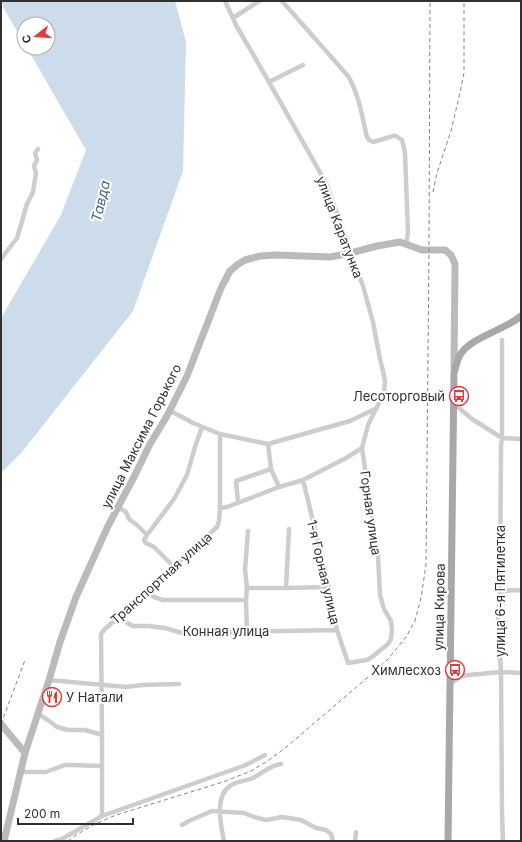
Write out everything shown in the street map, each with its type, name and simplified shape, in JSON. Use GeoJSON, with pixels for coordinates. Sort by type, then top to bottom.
{"type":"FeatureCollection","features":[{"type":"Feature","properties":{"kind":"main road","name":"улица Кирова"},"geometry":{"type":"LineString","coordinates":[[448,841],[454,373],[460,355],[464,350],[484,336],[502,328],[521,316]]}},
{"type":"Feature","properties":{"kind":"street","name":"улица Каратунка"},"geometry":{"type":"LineString","coordinates":[[225,1],[236,25],[326,183],[363,286],[373,322],[385,382],[384,393],[380,402]]}},
{"type":"Feature","properties":{"kind":"street"},"geometry":{"type":"LineString","coordinates":[[233,18],[259,1]]}},
{"type":"Feature","properties":{"kind":"street"},"geometry":{"type":"LineString","coordinates":[[282,1],[352,82],[369,140],[373,142],[393,136],[396,136],[402,140],[405,153],[408,233],[406,244]]}},
{"type":"Feature","properties":{"kind":"street"},"geometry":{"type":"LineString","coordinates":[[269,82],[303,65]]}},
{"type":"Feature","properties":{"kind":"street"},"geometry":{"type":"LineString","coordinates":[[1,259],[16,238],[27,204],[33,192],[36,173],[34,166],[38,149]]}},
{"type":"Feature","properties":{"kind":"street","name":"улица Максима Горького"},"geometry":{"type":"LineString","coordinates":[[4,841],[25,753],[60,642],[76,597],[108,526],[150,444],[170,411],[187,376],[221,288],[230,271],[245,260],[260,256],[276,255],[330,257],[351,254],[377,246],[400,242],[422,250],[445,250],[452,254],[455,264]]}},
{"type":"Feature","properties":{"kind":"street","name":"улица Кирова"},"geometry":{"type":"LineString","coordinates":[[454,373],[455,264]]}},
{"type":"Feature","properties":{"kind":"street","name":"улица 6-я Пятилетка"},"geometry":{"type":"LineString","coordinates":[[502,340],[500,591],[498,620],[501,672],[503,841]]}},
{"type":"Feature","properties":{"kind":"street","name":"Горная улица"},"geometry":{"type":"LineString","coordinates":[[348,663],[367,660],[388,644],[391,638],[391,621],[384,610],[380,595],[378,556],[362,448],[368,425],[380,402]]}},
{"type":"Feature","properties":{"kind":"street"},"geometry":{"type":"LineString","coordinates":[[454,406],[502,438],[521,439]]}},
{"type":"Feature","properties":{"kind":"street"},"geometry":{"type":"LineString","coordinates":[[170,411],[193,423],[220,434],[268,444],[350,421],[375,409]]}},
{"type":"Feature","properties":{"kind":"street"},"geometry":{"type":"LineString","coordinates":[[174,567],[154,547],[146,543],[144,540],[174,499],[187,475],[202,427]]}},
{"type":"Feature","properties":{"kind":"street","name":"Транспортная улица"},"geometry":{"type":"LineString","coordinates":[[102,684],[101,634],[217,527],[220,508],[220,434]]}},
{"type":"Feature","properties":{"kind":"street"},"geometry":{"type":"LineString","coordinates":[[268,444],[272,469],[279,487]]}},
{"type":"Feature","properties":{"kind":"street"},"geometry":{"type":"LineString","coordinates":[[220,508],[227,507],[279,487],[303,480],[362,448]]}},
{"type":"Feature","properties":{"kind":"street"},"geometry":{"type":"LineString","coordinates":[[238,502],[236,481],[272,469]]}},
{"type":"Feature","properties":{"kind":"street","name":"1-я Горная улица"},"geometry":{"type":"LineString","coordinates":[[303,480],[329,587],[337,630],[348,663]]}},
{"type":"Feature","properties":{"kind":"street"},"geometry":{"type":"LineString","coordinates":[[118,507],[126,512],[129,519],[147,535]]}},
{"type":"Feature","properties":{"kind":"street"},"geometry":{"type":"LineString","coordinates":[[286,588],[288,529]]}},
{"type":"Feature","properties":{"kind":"street"},"geometry":{"type":"LineString","coordinates":[[247,632],[247,588],[245,570],[248,531]]}},
{"type":"Feature","properties":{"kind":"street"},"geometry":{"type":"LineString","coordinates":[[247,588],[329,587]]}},
{"type":"Feature","properties":{"kind":"street"},"geometry":{"type":"LineString","coordinates":[[500,591],[521,590]]}},
{"type":"Feature","properties":{"kind":"street"},"geometry":{"type":"LineString","coordinates":[[147,592],[163,600],[246,600]]}},
{"type":"Feature","properties":{"kind":"street","name":"Конная улица"},"geometry":{"type":"LineString","coordinates":[[118,618],[133,626],[165,628],[182,633],[337,630]]}},
{"type":"Feature","properties":{"kind":"street"},"geometry":{"type":"LineString","coordinates":[[451,683],[468,674],[501,672],[521,673]]}},
{"type":"Feature","properties":{"kind":"street"},"geometry":{"type":"LineString","coordinates":[[49,680],[126,687],[180,684]]}},
{"type":"Feature","properties":{"kind":"street"},"geometry":{"type":"LineString","coordinates":[[102,684],[102,816]]}},
{"type":"Feature","properties":{"kind":"street"},"geometry":{"type":"LineString","coordinates":[[38,714],[57,727],[68,730],[85,730],[102,735]]}},
{"type":"Feature","properties":{"kind":"street"},"geometry":{"type":"LineString","coordinates":[[1,724],[25,753]]}},
{"type":"Feature","properties":{"kind":"street"},"geometry":{"type":"LineString","coordinates":[[55,841],[62,839],[102,816],[246,765],[266,755]]}},
{"type":"Feature","properties":{"kind":"street"},"geometry":{"type":"LineString","coordinates":[[224,841],[220,801],[226,790],[230,785],[252,779],[275,765],[281,764]]}},
{"type":"Feature","properties":{"kind":"street"},"geometry":{"type":"LineString","coordinates":[[20,772],[46,772],[65,765],[102,766]]}},
{"type":"Feature","properties":{"kind":"street"},"geometry":{"type":"LineString","coordinates":[[182,825],[212,811],[244,813],[254,818],[266,820],[282,817],[301,820],[316,828],[326,830],[331,834],[333,841]]}},
{"type":"Feature","properties":{"kind":"street"},"geometry":{"type":"LineString","coordinates":[[355,841],[356,832]]}},
{"type":"Feature","properties":{"kind":"water","name":"Тавда"},"geometry":{"type":"Polygon","coordinates":[[[2,1],[175,1],[186,42],[183,171],[133,311],[22,452],[1,473],[1,318],[61,215],[86,150],[32,56],[56,56],[56,16],[16,16],[16,29],[4,9],[2,1]]]}},
{"type":"Feature","properties":{"kind":"railway"},"geometry":{"type":"LineString","coordinates":[[68,841],[95,824],[116,815],[223,782],[251,771],[269,760],[284,749],[388,659],[406,637],[415,621],[421,598],[426,565],[430,1]]}},
{"type":"Feature","properties":{"kind":"railway"},"geometry":{"type":"LineString","coordinates":[[433,192],[437,173],[451,131],[464,73],[464,1]]}},
{"type":"Feature","properties":{"kind":"railway"},"geometry":{"type":"LineString","coordinates":[[1,724],[25,660]]}},
{"type":"Feature","properties":{"kind":"place","name":"Лесоторговый"},"geometry":{"type":"Point","coordinates":[459,396]}},
{"type":"Feature","properties":{"kind":"place","name":"Химлесхоз"},"geometry":{"type":"Point","coordinates":[455,670]}},
{"type":"Feature","properties":{"kind":"place","name":"У Натали"},"geometry":{"type":"Point","coordinates":[52,697]}}]}
